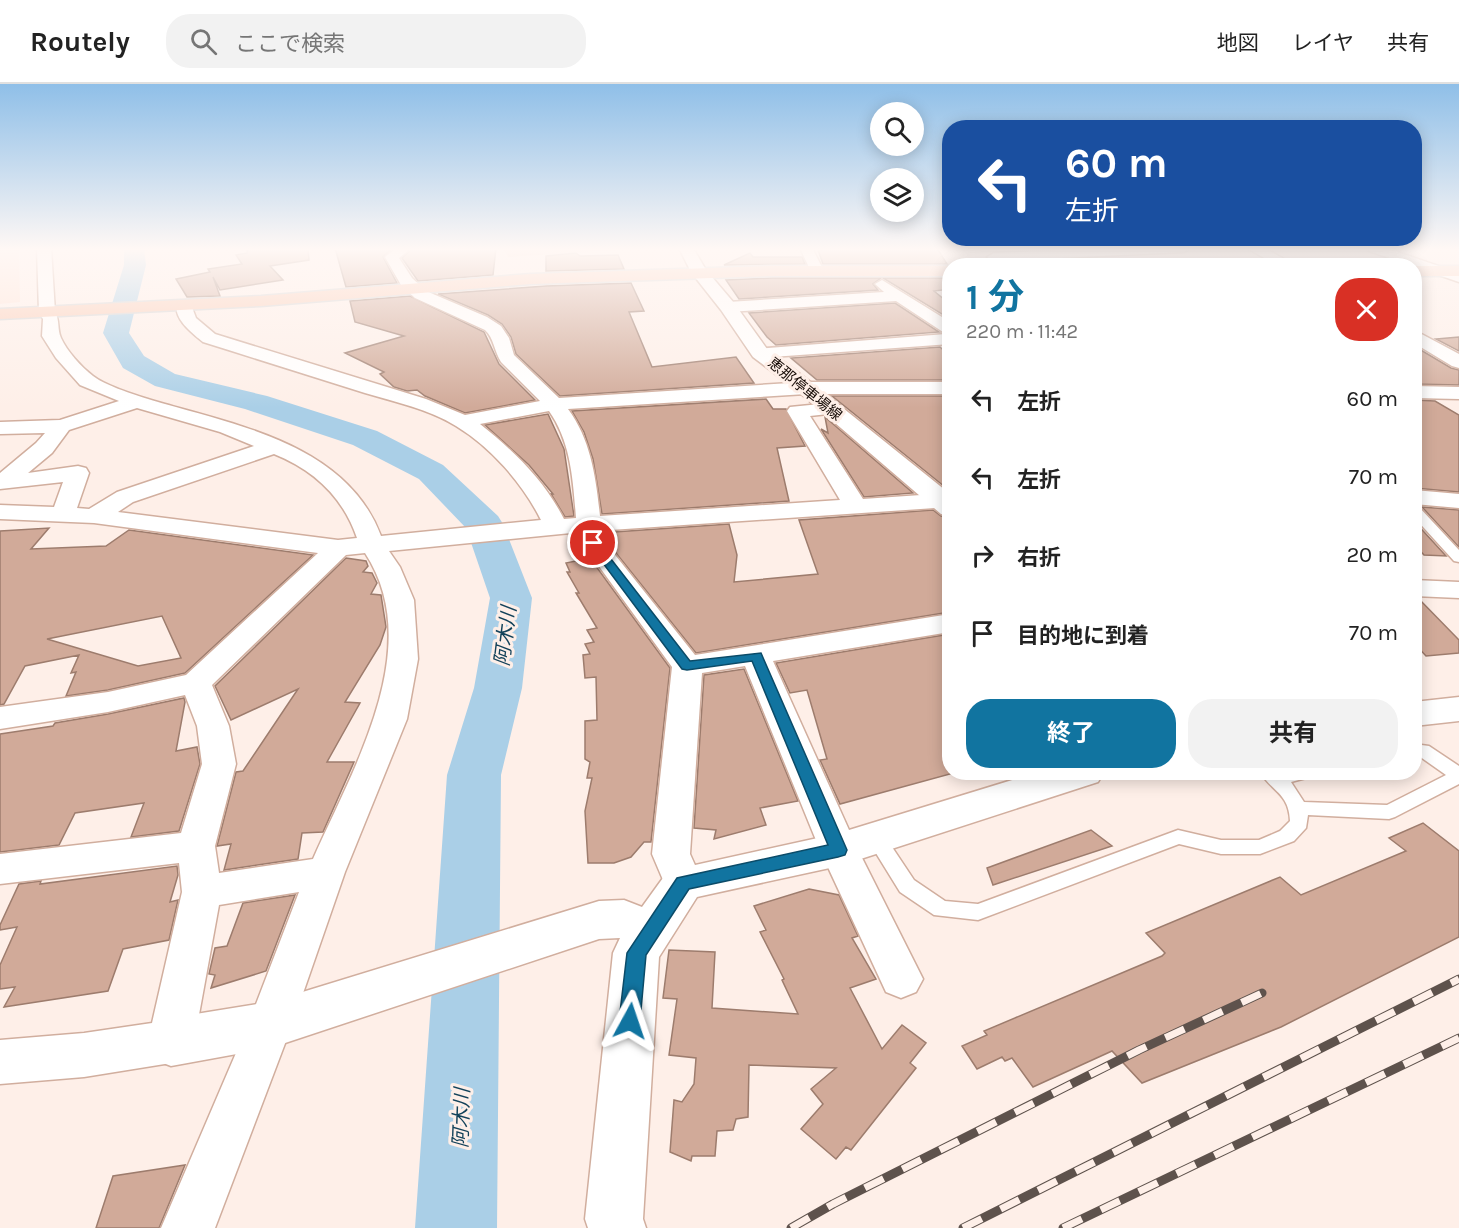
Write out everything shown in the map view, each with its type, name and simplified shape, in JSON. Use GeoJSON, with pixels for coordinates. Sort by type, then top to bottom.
{"type":"FeatureCollection","features":[{"type":"Feature","properties":{"kind":"main road"},"geometry":{"type":"LineString","coordinates":[[0,314],[267,301]]}},
{"type":"Feature","properties":{"kind":"main road","name":"恵那停車場線"},"geometry":{"type":"LineString","coordinates":[[723,301],[760,353],[942,499]]}},
{"type":"Feature","properties":{"kind":"main road"},"geometry":{"type":"LineString","coordinates":[[1422,340],[1459,362]]}},
{"type":"Feature","properties":{"kind":"main road"},"geometry":{"type":"LineString","coordinates":[[1422,713],[1459,709]]}},
{"type":"Feature","properties":{"kind":"main road"},"geometry":{"type":"LineString","coordinates":[[617,1228],[614,1218],[636,953],[683,883],[857,843],[1059,780]]}},
{"type":"Feature","properties":{"kind":"main road"},"geometry":{"type":"LineString","coordinates":[[171,1042],[270,1025],[599,920],[624,919],[651,930]]}},
{"type":"Feature","properties":{"kind":"street"},"geometry":{"type":"LineString","coordinates":[[47,301],[47,312],[51,319],[51,336],[62,354],[87,381],[137,402],[227,428],[296,455],[328,476],[352,502],[362,517],[372,545],[387,567],[400,600],[403,659],[391,719],[326,872],[270,1025],[188,1228]]}},
{"type":"Feature","properties":{"kind":"street"},"geometry":{"type":"LineString","coordinates":[[433,301],[466,313],[493,328],[502,339],[505,355],[553,404],[571,429],[582,459],[589,524]]}},
{"type":"Feature","properties":{"kind":"street"},"geometry":{"type":"LineString","coordinates":[[728,307],[815,301]]}},
{"type":"Feature","properties":{"kind":"street"},"geometry":{"type":"LineString","coordinates":[[906,301],[942,325]]}},
{"type":"Feature","properties":{"kind":"street"},"geometry":{"type":"LineString","coordinates":[[184,305],[184,313],[192,324],[209,338],[418,403],[463,421],[491,443],[522,473],[541,497],[553,526]]}},
{"type":"Feature","properties":{"kind":"street"},"geometry":{"type":"LineString","coordinates":[[760,353],[942,340]]}},
{"type":"Feature","properties":{"kind":"street"},"geometry":{"type":"LineString","coordinates":[[463,421],[553,404],[806,388],[942,388]]}},
{"type":"Feature","properties":{"kind":"street"},"geometry":{"type":"LineString","coordinates":[[1422,392],[1459,393]]}},
{"type":"Feature","properties":{"kind":"street"},"geometry":{"type":"LineString","coordinates":[[0,428],[62,426],[137,402]]}},
{"type":"Feature","properties":{"kind":"street"},"geometry":{"type":"LineString","coordinates":[[830,409],[797,411],[856,507]]}},
{"type":"Feature","properties":{"kind":"street"},"geometry":{"type":"LineString","coordinates":[[62,426],[44,448],[2,483],[78,472],[63,513]]}},
{"type":"Feature","properties":{"kind":"street"},"geometry":{"type":"LineString","coordinates":[[94,516],[126,496],[274,447]]}},
{"type":"Feature","properties":{"kind":"street"},"geometry":{"type":"LineString","coordinates":[[1422,498],[1459,501]]}},
{"type":"Feature","properties":{"kind":"street"},"geometry":{"type":"LineString","coordinates":[[0,512],[94,516],[338,548],[553,526],[942,503]]}},
{"type":"Feature","properties":{"kind":"street"},"geometry":{"type":"LineString","coordinates":[[589,524],[581,530],[602,553],[687,666],[671,854],[683,883]]}},
{"type":"Feature","properties":{"kind":"street"},"geometry":{"type":"LineString","coordinates":[[0,718],[108,702],[195,683],[338,548]]}},
{"type":"Feature","properties":{"kind":"street"},"geometry":{"type":"LineString","coordinates":[[1422,588],[1459,590]]}},
{"type":"Feature","properties":{"kind":"street"},"geometry":{"type":"LineString","coordinates":[[687,666],[942,624]]}},
{"type":"Feature","properties":{"kind":"street"},"geometry":{"type":"LineString","coordinates":[[756,656],[857,843],[901,979]]}},
{"type":"Feature","properties":{"kind":"street"},"geometry":{"type":"LineString","coordinates":[[0,1062],[84,1054],[171,1042],[202,892],[196,846],[219,764],[213,726],[195,683]]}},
{"type":"Feature","properties":{"kind":"street"},"geometry":{"type":"LineString","coordinates":[[0,868],[196,846]]}},
{"type":"Feature","properties":{"kind":"street"},"geometry":{"type":"LineString","coordinates":[[202,892],[326,872]]}},
{"type":"Feature","properties":{"kind":"lane"},"geometry":{"type":"LineString","coordinates":[[1422,518],[1459,558]]}},
{"type":"Feature","properties":{"kind":"lane"},"geometry":{"type":"LineString","coordinates":[[1299,808],[1389,812],[1459,775],[1422,750]]}},
{"type":"Feature","properties":{"kind":"lane"},"geometry":{"type":"LineString","coordinates":[[857,843],[907,886],[941,909],[978,912],[1178,837],[1221,847],[1260,848],[1287,836],[1299,823],[1299,808],[1291,794],[1277,780]]}},
{"type":"Feature","properties":{"kind":"shaded area"},"geometry":{"type":"Polygon","coordinates":[[[0,301],[20,301],[20,302],[0,304],[0,301]]]}},
{"type":"Feature","properties":{"kind":"building"},"geometry":{"type":"Polygon","coordinates":[[[350,301],[421,301],[484,332],[499,364],[535,400],[465,413],[425,396],[417,390],[407,391],[394,387],[380,374],[384,372],[345,353],[404,336],[355,322],[350,301]]]}},
{"type":"Feature","properties":{"kind":"building"},"geometry":{"type":"Polygon","coordinates":[[[456,301],[640,301],[644,311],[629,312],[652,367],[736,357],[754,383],[560,396],[516,354],[511,337],[502,324],[488,315],[456,301]]]}},
{"type":"Feature","properties":{"kind":"building"},"geometry":{"type":"Polygon","coordinates":[[[921,301],[942,301],[942,314],[921,301]]]}},
{"type":"Feature","properties":{"kind":"building"},"geometry":{"type":"Polygon","coordinates":[[[895,303],[939,332],[776,345],[749,313],[895,303]]]}},
{"type":"Feature","properties":{"kind":"building"},"geometry":{"type":"Polygon","coordinates":[[[1459,337],[1459,351],[1436,339],[1459,337]]]}},
{"type":"Feature","properties":{"kind":"building"},"geometry":{"type":"Polygon","coordinates":[[[940,347],[942,349],[942,380],[817,380],[791,358],[940,347]]]}},
{"type":"Feature","properties":{"kind":"building"},"geometry":{"type":"Polygon","coordinates":[[[1422,351],[1451,368],[1459,370],[1459,385],[1422,384],[1422,351]]]}},
{"type":"Feature","properties":{"kind":"building"},"geometry":{"type":"Polygon","coordinates":[[[832,396],[942,396],[942,485],[832,396]]]}},
{"type":"Feature","properties":{"kind":"building"},"geometry":{"type":"Polygon","coordinates":[[[766,399],[773,409],[786,409],[805,446],[777,448],[789,501],[602,514],[593,459],[584,432],[572,411],[766,399]]]}},
{"type":"Feature","properties":{"kind":"building"},"geometry":{"type":"Polygon","coordinates":[[[1422,400],[1435,401],[1459,415],[1459,492],[1422,489],[1422,400]]]}},
{"type":"Feature","properties":{"kind":"building"},"geometry":{"type":"Polygon","coordinates":[[[548,414],[564,449],[574,516],[565,517],[551,494],[553,494],[529,465],[485,425],[548,414]]]}},
{"type":"Feature","properties":{"kind":"building"},"geometry":{"type":"Polygon","coordinates":[[[825,417],[913,493],[864,497],[821,429],[828,433],[825,417]]]}},
{"type":"Feature","properties":{"kind":"building"},"geometry":{"type":"Polygon","coordinates":[[[1422,507],[1459,510],[1459,547],[1422,507]]]}},
{"type":"Feature","properties":{"kind":"building"},"geometry":{"type":"Polygon","coordinates":[[[933,510],[942,516],[942,613],[696,653],[600,533],[729,524],[737,555],[734,582],[818,574],[799,520],[933,510]]]}},
{"type":"Feature","properties":{"kind":"building"},"geometry":{"type":"Polygon","coordinates":[[[49,528],[31,549],[106,546],[129,530],[313,555],[185,673],[108,690],[66,696],[76,672],[71,673],[79,655],[25,666],[4,704],[0,705],[0,531],[49,528]],[[162,616],[47,639],[138,666],[181,658],[162,616]]]}},
{"type":"Feature","properties":{"kind":"building"},"geometry":{"type":"Polygon","coordinates":[[[1422,530],[1446,556],[1424,555],[1422,553],[1422,530]]]}},
{"type":"Feature","properties":{"kind":"building"},"geometry":{"type":"Polygon","coordinates":[[[346,558],[366,561],[368,566],[363,572],[372,573],[377,583],[371,594],[381,595],[386,627],[380,645],[345,702],[360,703],[327,762],[354,762],[323,832],[302,833],[298,859],[224,870],[231,844],[217,846],[236,772],[243,771],[298,689],[231,720],[215,686],[346,558]]]}},
{"type":"Feature","properties":{"kind":"building"},"geometry":{"type":"Polygon","coordinates":[[[590,558],[670,668],[651,842],[644,842],[631,857],[614,863],[588,863],[585,811],[592,778],[587,778],[590,762],[585,759],[585,721],[597,720],[596,677],[585,678],[583,655],[590,654],[585,644],[594,642],[587,630],[597,628],[576,593],[579,593],[567,572],[570,572],[566,563],[590,558]]]}},
{"type":"Feature","properties":{"kind":"building"},"geometry":{"type":"Polygon","coordinates":[[[1422,602],[1459,640],[1459,653],[1426,656],[1422,652],[1422,602]]]}},
{"type":"Feature","properties":{"kind":"building"},"geometry":{"type":"Polygon","coordinates":[[[942,635],[942,776],[840,804],[820,760],[827,759],[807,690],[790,693],[776,663],[942,635]]]}},
{"type":"Feature","properties":{"kind":"building"},"geometry":{"type":"Polygon","coordinates":[[[744,669],[798,801],[760,808],[766,825],[714,839],[716,830],[694,828],[704,675],[744,669]]]}},
{"type":"Feature","properties":{"kind":"building"},"geometry":{"type":"Polygon","coordinates":[[[184,698],[176,751],[197,747],[200,764],[179,831],[131,837],[144,803],[75,813],[59,845],[0,852],[0,734],[53,726],[55,723],[184,698]]]}},
{"type":"Feature","properties":{"kind":"building"},"geometry":{"type":"Polygon","coordinates":[[[1423,823],[1459,851],[1459,937],[1281,1027],[1142,1083],[1112,1051],[1033,1087],[1012,1058],[1005,1061],[1002,1057],[977,1069],[962,1046],[987,1035],[984,1031],[1162,956],[1165,953],[1146,933],[1280,877],[1301,895],[1406,851],[1389,838],[1423,823]]]}},
{"type":"Feature","properties":{"kind":"building"},"geometry":{"type":"Polygon","coordinates":[[[1091,830],[1112,846],[993,885],[987,868],[1091,830]]]}},
{"type":"Feature","properties":{"kind":"building"},"geometry":{"type":"Polygon","coordinates":[[[177,866],[178,875],[170,902],[178,900],[169,940],[123,949],[108,991],[4,1007],[15,987],[0,989],[0,965],[17,927],[0,930],[0,925],[19,884],[41,881],[40,884],[177,866]]]}},
{"type":"Feature","properties":{"kind":"building"},"geometry":{"type":"Polygon","coordinates":[[[809,889],[839,895],[858,936],[852,938],[876,979],[850,988],[882,1049],[902,1025],[926,1043],[910,1063],[916,1068],[851,1150],[846,1147],[836,1159],[801,1129],[823,1104],[811,1089],[836,1068],[749,1065],[748,1117],[736,1119],[733,1130],[717,1131],[715,1156],[692,1156],[691,1161],[670,1152],[674,1100],[682,1102],[694,1084],[696,1058],[669,1055],[677,999],[663,998],[669,950],[715,952],[712,1008],[798,1014],[782,980],[784,979],[760,932],[766,930],[754,906],[809,889]]]}},
{"type":"Feature","properties":{"kind":"building"},"geometry":{"type":"Polygon","coordinates":[[[295,895],[266,971],[211,988],[215,975],[209,974],[215,948],[227,946],[243,903],[295,895]]]}},
{"type":"Feature","properties":{"kind":"building"},"geometry":{"type":"Polygon","coordinates":[[[185,1165],[159,1228],[96,1228],[113,1176],[185,1165]]]}},
{"type":"Feature","properties":{"kind":"waterway","name":"阿木川"},"geometry":{"type":"LineString","coordinates":[[125,301],[116,333],[133,362],[165,380],[256,402],[365,438],[431,472],[484,524],[511,598],[498,688],[474,775],[456,1228]]}},
{"type":"Feature","properties":{"kind":"railway"},"geometry":{"type":"LineString","coordinates":[[963,1228],[1459,979]]}},
{"type":"Feature","properties":{"kind":"railway"},"geometry":{"type":"LineString","coordinates":[[791,1228],[833,1204],[1139,1050],[1262,993]]}},
{"type":"Feature","properties":{"kind":"railway"},"geometry":{"type":"LineString","coordinates":[[1063,1228],[1459,1038]]}},
{"type":"Feature","properties":{"kind":"route"},"geometry":{"type":"LineString","coordinates":[[593,543],[687,666],[756,656],[838,850],[683,883],[636,953],[630,1021]]}}]}
